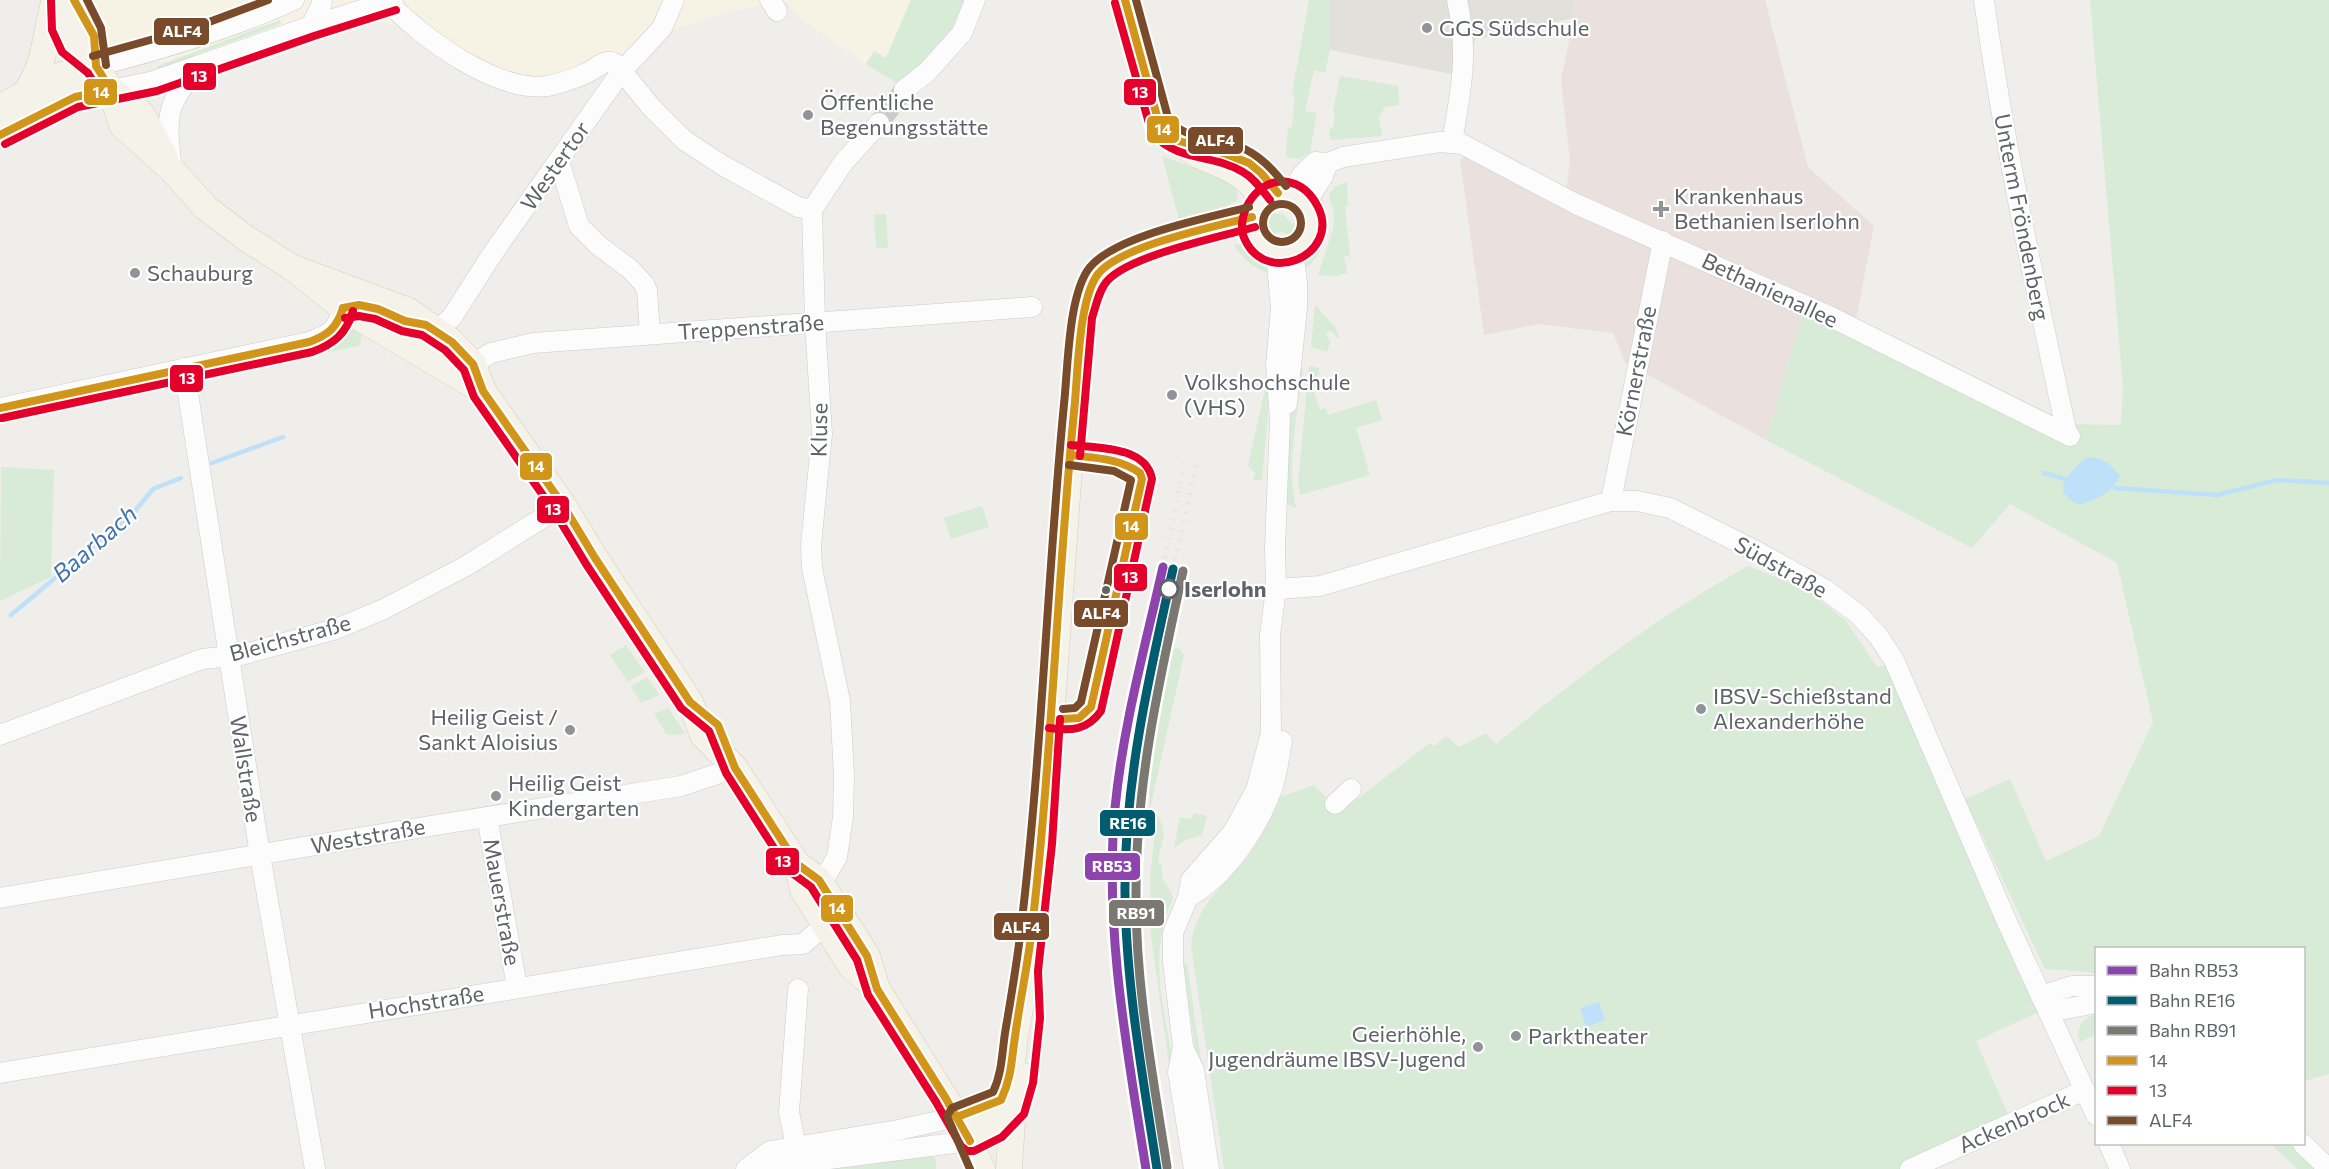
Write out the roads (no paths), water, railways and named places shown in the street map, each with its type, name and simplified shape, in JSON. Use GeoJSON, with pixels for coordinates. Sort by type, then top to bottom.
{"type":"FeatureCollection","features":[{"type":"Feature","properties":{"kind":"main road"},"geometry":{"type":"LineString","coordinates":[[25,94],[45,54],[49,22],[55,0]]}},
{"type":"Feature","properties":{"kind":"main road"},"geometry":{"type":"LineString","coordinates":[[61,0],[62,28],[71,47],[96,66],[111,90],[122,125],[172,170],[206,208],[247,239],[293,268],[343,308],[483,391]]}},
{"type":"Feature","properties":{"kind":"main road"},"geometry":{"type":"LineString","coordinates":[[74,0],[85,16],[94,36],[96,66]]}},
{"type":"Feature","properties":{"kind":"main road"},"geometry":{"type":"LineString","coordinates":[[957,1117],[1001,1100],[1010,1081],[1015,1036],[1027,971],[1042,843],[1082,316],[1093,281],[1104,268],[1128,254],[1163,243],[1192,244],[1274,207],[1311,218],[1310,233],[1302,246],[1285,252],[1263,247],[1274,207],[1263,174],[1250,163],[1199,146],[1185,145],[1167,135],[1157,122],[1125,0]]}},
{"type":"Feature","properties":{"kind":"main road"},"geometry":{"type":"LineString","coordinates":[[1,107],[62,75],[96,66]]}},
{"type":"Feature","properties":{"kind":"main road"},"geometry":{"type":"LineString","coordinates":[[0,135],[75,97],[111,90],[141,113],[172,170]]}},
{"type":"Feature","properties":{"kind":"main road"},"geometry":{"type":"LineString","coordinates":[[293,268],[409,311],[462,351],[474,364],[483,391],[563,505],[595,558],[690,702],[703,735],[735,768],[797,864],[803,890],[836,924]]}},
{"type":"Feature","properties":{"kind":"main road"},"geometry":{"type":"LineString","coordinates":[[797,864],[819,879],[836,924],[957,1117],[982,1169]]}},
{"type":"Feature","properties":{"kind":"main road"},"geometry":{"type":"LineString","coordinates":[[1009,1169],[1012,1121],[1023,1081],[1029,1038],[1027,971]]}},
{"type":"Feature","properties":{"kind":"main road"},"geometry":{"type":"LineString","coordinates":[[970,1141],[996,1128],[1017,1107]]}},
{"type":"Feature","properties":{"kind":"street"},"geometry":{"type":"LineString","coordinates":[[96,66],[232,25],[294,0]]}},
{"type":"Feature","properties":{"kind":"street"},"geometry":{"type":"LineString","coordinates":[[311,26],[322,0]]}},
{"type":"Feature","properties":{"kind":"street"},"geometry":{"type":"LineString","coordinates":[[338,0],[347,8],[356,11]]}},
{"type":"Feature","properties":{"kind":"street","name":"Westertor"},"geometry":{"type":"LineString","coordinates":[[431,328],[452,317],[492,253],[621,72],[662,28],[674,0]]}},
{"type":"Feature","properties":{"kind":"street"},"geometry":{"type":"LineString","coordinates":[[904,90],[927,72],[962,33],[975,0]]}},
{"type":"Feature","properties":{"kind":"street"},"geometry":{"type":"LineString","coordinates":[[1452,142],[1463,79],[1465,44],[1457,0]]}},
{"type":"Feature","properties":{"kind":"street","name":"Unterm Fröndenberg"},"geometry":{"type":"LineString","coordinates":[[1984,0],[2018,205],[2069,435]]}},
{"type":"Feature","properties":{"kind":"street"},"geometry":{"type":"LineString","coordinates":[[111,90],[154,81],[199,67],[311,26],[391,1],[405,20],[454,55],[490,77],[504,81],[529,87],[548,86],[578,76],[610,61],[616,64],[651,107],[684,140],[722,165],[798,207],[812,210],[843,163],[879,123]]}},
{"type":"Feature","properties":{"kind":"street"},"geometry":{"type":"LineString","coordinates":[[172,170],[168,137],[171,104],[182,86],[199,67]]}},
{"type":"Feature","properties":{"kind":"street","name":"Bethanienallee"},"geometry":{"type":"LineString","coordinates":[[1274,207],[1323,176],[1328,163],[1352,156],[1452,142],[1478,151],[1561,196],[1831,317],[2069,435]]}},
{"type":"Feature","properties":{"kind":"street"},"geometry":{"type":"LineString","coordinates":[[559,161],[579,226],[598,245],[630,268],[644,284],[647,291],[650,334]]}},
{"type":"Feature","properties":{"kind":"street","name":"Kluse"},"geometry":{"type":"LineString","coordinates":[[812,210],[815,322],[822,434],[811,545],[812,568],[840,701],[844,776],[843,817],[837,857],[826,876],[819,879]]}},
{"type":"Feature","properties":{"kind":"street","name":"Körnerstraße"},"geometry":{"type":"LineString","coordinates":[[1611,501],[1663,242]]}},
{"type":"Feature","properties":{"kind":"street"},"geometry":{"type":"LineString","coordinates":[[1194,1169],[1178,1072],[1183,1047],[1173,962],[1173,933],[1188,897],[1205,887],[1246,839],[1267,802],[1274,783],[1283,734],[1285,702],[1283,635],[1276,589],[1275,538],[1280,420],[1276,365],[1285,252]]}},
{"type":"Feature","properties":{"kind":"street"},"geometry":{"type":"LineString","coordinates":[[0,408],[309,342],[328,335],[339,323],[343,308],[359,305],[378,309],[405,321],[431,328]]}},
{"type":"Feature","properties":{"kind":"street","name":"Treppenstraße"},"geometry":{"type":"LineString","coordinates":[[474,364],[491,353],[533,343],[1032,307]]}},
{"type":"Feature","properties":{"kind":"street","name":"Wallstraße"},"geometry":{"type":"LineString","coordinates":[[184,368],[260,855],[315,1169]]}},
{"type":"Feature","properties":{"kind":"street","name":"Südstraße"},"geometry":{"type":"LineString","coordinates":[[1276,589],[1320,586],[1611,501],[1646,502],[1677,511],[1826,590],[1859,615],[1879,637],[1894,660],[1954,803],[2095,1111]]}},
{"type":"Feature","properties":{"kind":"street","name":"Bleichstraße"},"geometry":{"type":"LineString","coordinates":[[0,735],[202,659],[241,655],[336,629],[384,609],[466,566],[563,505]]}},
{"type":"Feature","properties":{"kind":"street","name":"Weststraße"},"geometry":{"type":"LineString","coordinates":[[0,898],[681,786],[735,768]]}},
{"type":"Feature","properties":{"kind":"street"},"geometry":{"type":"LineString","coordinates":[[1335,804],[1351,789]]}},
{"type":"Feature","properties":{"kind":"street","name":"Mauerstraße"},"geometry":{"type":"LineString","coordinates":[[487,817],[517,987]]}},
{"type":"Feature","properties":{"kind":"street","name":"Hochstraße"},"geometry":{"type":"LineString","coordinates":[[0,1073],[517,987],[782,945],[803,944],[836,924]]}},
{"type":"Feature","properties":{"kind":"street"},"geometry":{"type":"LineString","coordinates":[[2045,1004],[2072,986],[2095,986]]}},
{"type":"Feature","properties":{"kind":"street"},"geometry":{"type":"LineString","coordinates":[[798,989],[789,1112],[798,1154]]}},
{"type":"Feature","properties":{"kind":"street"},"geometry":{"type":"LineString","coordinates":[[2045,1004],[2095,1003]]}},
{"type":"Feature","properties":{"kind":"street"},"geometry":{"type":"LineString","coordinates":[[1183,1047],[1194,1070],[1209,1169]]}},
{"type":"Feature","properties":{"kind":"street","name":"Ackenbrock"},"geometry":{"type":"LineString","coordinates":[[1910,1169],[2085,1089]]}},
{"type":"Feature","properties":{"kind":"street"},"geometry":{"type":"LineString","coordinates":[[1182,1098],[1194,1119],[1202,1169]]}},
{"type":"Feature","properties":{"kind":"street"},"geometry":{"type":"LineString","coordinates":[[771,1169],[798,1154],[957,1117]]}},
{"type":"Feature","properties":{"kind":"street"},"geometry":{"type":"LineString","coordinates":[[746,1169],[770,1151],[798,1154],[970,1141]]}},
{"type":"Feature","properties":{"kind":"street"},"geometry":{"type":"LineString","coordinates":[[2110,1145],[2120,1169]]}},
{"type":"Feature","properties":{"kind":"street"},"geometry":{"type":"LineString","coordinates":[[2305,1145],[2329,1169]]}},
{"type":"Feature","properties":{"kind":"water"},"geometry":{"type":"Polygon","coordinates":[[[2086,457],[2098,458],[2106,462],[2120,476],[2108,491],[2080,505],[2068,498],[2063,486],[2069,475],[2086,457]]]}},
{"type":"Feature","properties":{"kind":"water"},"geometry":{"type":"Polygon","coordinates":[[[1599,1002],[1605,1020],[1586,1027],[1580,1008],[1599,1002]]]}},
{"type":"Feature","properties":{"kind":"waterway","name":"Baarbach"},"geometry":{"type":"LineString","coordinates":[[212,463],[283,437]]}},
{"type":"Feature","properties":{"kind":"waterway"},"geometry":{"type":"LineString","coordinates":[[2044,473],[2065,479]]}},
{"type":"Feature","properties":{"kind":"waterway","name":"Baarbach"},"geometry":{"type":"LineString","coordinates":[[11,615],[135,511],[153,489],[181,478]]}},
{"type":"Feature","properties":{"kind":"waterway"},"geometry":{"type":"LineString","coordinates":[[2115,488],[2217,495],[2277,480],[2329,483]]}},
{"type":"Feature","properties":{"kind":"tunnel"},"geometry":{"type":"LineString","coordinates":[[879,123],[904,90]]}},
{"type":"Feature","properties":{"kind":"railway"},"geometry":{"type":"LineString","coordinates":[[1163,567],[1186,457]]}},
{"type":"Feature","properties":{"kind":"railway"},"geometry":{"type":"LineString","coordinates":[[1173,569],[1197,460]]}},
{"type":"Feature","properties":{"kind":"rail line","name":"RB53"},"geometry":{"type":"LineString","coordinates":[[1146,1169],[1119,989],[1112,853],[1123,747],[1163,567]]}},
{"type":"Feature","properties":{"kind":"rail line","name":"RE16"},"geometry":{"type":"LineString","coordinates":[[1157,1169],[1128,963],[1126,852],[1133,770],[1155,649],[1173,569]]}},
{"type":"Feature","properties":{"kind":"rail line","name":"RB91"},"geometry":{"type":"LineString","coordinates":[[1167,1167],[1138,961],[1137,850],[1151,730],[1183,571]]}},
{"type":"Feature","properties":{"kind":"place","name":"GGS Südschule"},"geometry":{"type":"Point","coordinates":[1427,28]}},
{"type":"Feature","properties":{"kind":"place","name":"Öffentliche Begenungsstätte"},"geometry":{"type":"Point","coordinates":[808,115]}},
{"type":"Feature","properties":{"kind":"place","name":"Krankenhaus Bethanien Iserlohn"},"geometry":{"type":"Point","coordinates":[1661,209]}},
{"type":"Feature","properties":{"kind":"place","name":"Schauburg"},"geometry":{"type":"Point","coordinates":[135,273]}},
{"type":"Feature","properties":{"kind":"place","name":"Volkshochschule (VHS)"},"geometry":{"type":"Point","coordinates":[1172,395]}},
{"type":"Feature","properties":{"kind":"place","name":"Iserlohn"},"geometry":{"type":"Point","coordinates":[1169,589]}},
{"type":"Feature","properties":{"kind":"place","name":"IBSV-Schießstand Alexanderhöhe"},"geometry":{"type":"Point","coordinates":[1701,709]}},
{"type":"Feature","properties":{"kind":"place","name":"Heilig Geist / Sankt Aloisius"},"geometry":{"type":"Point","coordinates":[570,730]}},
{"type":"Feature","properties":{"kind":"place","name":"Heilig Geist Kindergarten"},"geometry":{"type":"Point","coordinates":[496,796]}},
{"type":"Feature","properties":{"kind":"place","name":"Parktheater"},"geometry":{"type":"Point","coordinates":[1516,1036]}},
{"type":"Feature","properties":{"kind":"place","name":"Geierhöhle, Jugendräume IBSV-Jugend"},"geometry":{"type":"Point","coordinates":[1478,1047]}}]}
